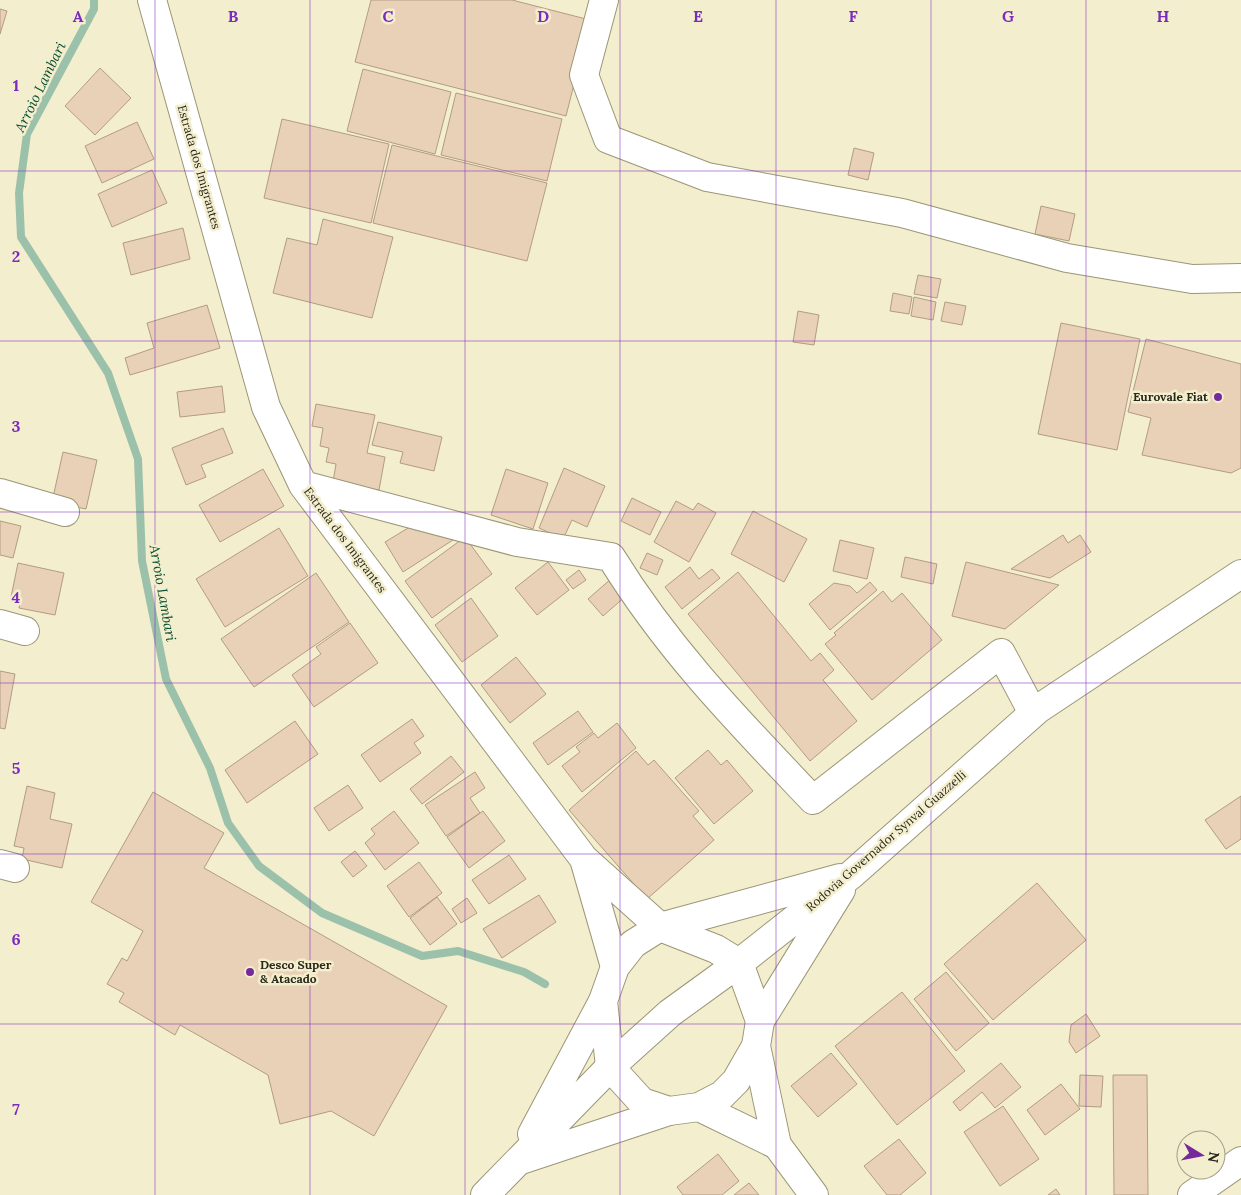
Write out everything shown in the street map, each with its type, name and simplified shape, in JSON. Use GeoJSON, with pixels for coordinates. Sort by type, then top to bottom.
{"type":"FeatureCollection","features":[{"type":"Feature","properties":{"kind":"street","name":"Estrada dos Imigrantes"},"geometry":{"type":"LineString","coordinates":[[152,0],[266,407],[303,485],[584,859],[660,928]]}},
{"type":"Feature","properties":{"kind":"street"},"geometry":{"type":"LineString","coordinates":[[604,0],[584,75],[608,139],[707,177],[902,213],[1067,258],[1192,279],[1241,278]]}},
{"type":"Feature","properties":{"kind":"street"},"geometry":{"type":"LineString","coordinates":[[303,485],[517,542],[611,557],[630,587],[686,664],[722,705],[813,800],[1002,653],[1033,713]]}},
{"type":"Feature","properties":{"kind":"street"},"geometry":{"type":"LineString","coordinates":[[0,493],[65,512]]}},
{"type":"Feature","properties":{"kind":"street","name":"Rodovia Governador Synval Guazzelli"},"geometry":{"type":"LineString","coordinates":[[485,1195],[610,1067],[670,1013],[851,875],[1033,713],[1241,574]]}},
{"type":"Feature","properties":{"kind":"street","name":"Estrada dos Imigrantes"},"geometry":{"type":"LineString","coordinates":[[584,859],[615,967]]}},
{"type":"Feature","properties":{"kind":"street"},"geometry":{"type":"LineString","coordinates":[[517,1162],[603,1001],[615,967],[633,944],[660,928],[851,875]]}},
{"type":"Feature","properties":{"kind":"street"},"geometry":{"type":"LineString","coordinates":[[517,1162],[669,1111],[699,1107],[722,1095],[736,1081],[758,1034],[851,875]]}},
{"type":"Feature","properties":{"kind":"street"},"geometry":{"type":"LineString","coordinates":[[660,928],[706,946],[738,963],[758,1034],[777,1145],[814,1195]]}},
{"type":"Feature","properties":{"kind":"street"},"geometry":{"type":"LineString","coordinates":[[603,1001],[610,1067],[642,1102],[669,1111]]}},
{"type":"Feature","properties":{"kind":"street"},"geometry":{"type":"LineString","coordinates":[[699,1107],[777,1145]]}},
{"type":"Feature","properties":{"kind":"street"},"geometry":{"type":"LineString","coordinates":[[1192,1195],[1241,1161]]}},
{"type":"Feature","properties":{"kind":"building"},"geometry":{"type":"Polygon","coordinates":[[[371,0],[512,0],[590,20],[566,116],[355,62],[371,0]]]}},
{"type":"Feature","properties":{"kind":"building"},"geometry":{"type":"Polygon","coordinates":[[[0,9],[7,11],[0,34],[0,9]]]}},
{"type":"Feature","properties":{"kind":"building"},"geometry":{"type":"Polygon","coordinates":[[[100,68],[131,98],[95,135],[65,106],[100,68]]]}},
{"type":"Feature","properties":{"kind":"building"},"geometry":{"type":"Polygon","coordinates":[[[363,69],[451,92],[435,154],[347,131],[363,69]]]}},
{"type":"Feature","properties":{"kind":"building"},"geometry":{"type":"Polygon","coordinates":[[[456,93],[562,119],[547,181],[441,155],[456,93]]]}},
{"type":"Feature","properties":{"kind":"building"},"geometry":{"type":"Polygon","coordinates":[[[282,119],[389,144],[371,223],[264,198],[282,119]]]}},
{"type":"Feature","properties":{"kind":"building"},"geometry":{"type":"Polygon","coordinates":[[[137,122],[154,159],[102,183],[85,146],[137,122]]]}},
{"type":"Feature","properties":{"kind":"building"},"geometry":{"type":"Polygon","coordinates":[[[392,145],[547,183],[527,261],[373,223],[392,145]]]}},
{"type":"Feature","properties":{"kind":"building"},"geometry":{"type":"Polygon","coordinates":[[[854,148],[874,153],[868,180],[848,175],[854,148]]]}},
{"type":"Feature","properties":{"kind":"building"},"geometry":{"type":"Polygon","coordinates":[[[152,170],[167,203],[112,227],[98,194],[152,170]]]}},
{"type":"Feature","properties":{"kind":"building"},"geometry":{"type":"Polygon","coordinates":[[[1041,206],[1075,214],[1069,241],[1035,234],[1041,206]]]}},
{"type":"Feature","properties":{"kind":"building"},"geometry":{"type":"Polygon","coordinates":[[[323,219],[393,237],[372,318],[273,293],[287,238],[317,245],[323,219]]]}},
{"type":"Feature","properties":{"kind":"building"},"geometry":{"type":"Polygon","coordinates":[[[183,228],[190,259],[131,275],[123,243],[183,228]]]}},
{"type":"Feature","properties":{"kind":"building"},"geometry":{"type":"Polygon","coordinates":[[[918,275],[941,279],[937,298],[914,294],[918,275]]]}},
{"type":"Feature","properties":{"kind":"building"},"geometry":{"type":"Polygon","coordinates":[[[893,293],[912,297],[909,314],[890,311],[893,293]]]}},
{"type":"Feature","properties":{"kind":"building"},"geometry":{"type":"Polygon","coordinates":[[[914,297],[936,302],[933,320],[911,316],[914,297]]]}},
{"type":"Feature","properties":{"kind":"building"},"geometry":{"type":"Polygon","coordinates":[[[945,302],[966,306],[962,325],[941,321],[945,302]]]}},
{"type":"Feature","properties":{"kind":"building"},"geometry":{"type":"Polygon","coordinates":[[[207,305],[220,348],[130,375],[125,358],[154,348],[147,323],[207,305]]]}},
{"type":"Feature","properties":{"kind":"building"},"geometry":{"type":"Polygon","coordinates":[[[798,311],[819,315],[814,345],[793,342],[798,311]]]}},
{"type":"Feature","properties":{"kind":"building"},"geometry":{"type":"Polygon","coordinates":[[[1061,323],[1140,339],[1117,450],[1038,434],[1061,323]]]}},
{"type":"Feature","properties":{"kind":"building"},"geometry":{"type":"Polygon","coordinates":[[[1146,339],[1241,364],[1241,468],[1231,473],[1142,455],[1151,418],[1128,412],[1146,339]]]}},
{"type":"Feature","properties":{"kind":"building"},"geometry":{"type":"Polygon","coordinates":[[[222,386],[225,412],[180,417],[177,392],[222,386]]]}},
{"type":"Feature","properties":{"kind":"building"},"geometry":{"type":"Polygon","coordinates":[[[316,404],[375,415],[367,453],[385,457],[379,490],[333,482],[336,464],[326,462],[329,448],[320,446],[323,428],[312,426],[316,404]]]}},
{"type":"Feature","properties":{"kind":"building"},"geometry":{"type":"Polygon","coordinates":[[[378,422],[442,437],[434,471],[400,463],[403,452],[372,445],[378,422]]]}},
{"type":"Feature","properties":{"kind":"building"},"geometry":{"type":"Polygon","coordinates":[[[223,428],[233,453],[201,465],[206,477],[186,485],[172,448],[223,428]]]}},
{"type":"Feature","properties":{"kind":"building"},"geometry":{"type":"Polygon","coordinates":[[[63,452],[97,460],[86,509],[52,502],[63,452]]]}},
{"type":"Feature","properties":{"kind":"building"},"geometry":{"type":"Polygon","coordinates":[[[564,468],[605,486],[587,527],[572,520],[563,539],[539,528],[564,468]]]}},
{"type":"Feature","properties":{"kind":"building"},"geometry":{"type":"Polygon","coordinates":[[[263,469],[284,506],[220,542],[199,505],[263,469]]]}},
{"type":"Feature","properties":{"kind":"building"},"geometry":{"type":"Polygon","coordinates":[[[506,469],[548,483],[533,529],[491,515],[506,469]]]}},
{"type":"Feature","properties":{"kind":"building"},"geometry":{"type":"Polygon","coordinates":[[[632,498],[661,512],[650,535],[621,521],[632,498]]]}},
{"type":"Feature","properties":{"kind":"building"},"geometry":{"type":"Polygon","coordinates":[[[676,501],[693,510],[698,503],[716,513],[689,562],[654,542],[676,501]]]}},
{"type":"Feature","properties":{"kind":"building"},"geometry":{"type":"Polygon","coordinates":[[[753,511],[807,539],[784,582],[731,554],[753,511]]]}},
{"type":"Feature","properties":{"kind":"building"},"geometry":{"type":"Polygon","coordinates":[[[0,521],[21,526],[13,558],[0,555],[0,521]]]}},
{"type":"Feature","properties":{"kind":"building"},"geometry":{"type":"Polygon","coordinates":[[[418,522],[444,526],[453,540],[403,572],[385,542],[418,522]]]}},
{"type":"Feature","properties":{"kind":"building"},"geometry":{"type":"Polygon","coordinates":[[[279,528],[308,576],[225,627],[196,579],[279,528]]]}},
{"type":"Feature","properties":{"kind":"building"},"geometry":{"type":"Polygon","coordinates":[[[1063,535],[1068,543],[1080,535],[1091,552],[1050,578],[1011,569],[1063,535]]]}},
{"type":"Feature","properties":{"kind":"building"},"geometry":{"type":"Polygon","coordinates":[[[465,537],[492,574],[432,618],[405,581],[465,537]]]}},
{"type":"Feature","properties":{"kind":"building"},"geometry":{"type":"Polygon","coordinates":[[[840,540],[874,548],[867,579],[833,571],[840,540]]]}},
{"type":"Feature","properties":{"kind":"building"},"geometry":{"type":"Polygon","coordinates":[[[647,553],[663,560],[657,575],[640,568],[647,553]]]}},
{"type":"Feature","properties":{"kind":"building"},"geometry":{"type":"Polygon","coordinates":[[[905,557],[937,564],[933,584],[901,577],[905,557]]]}},
{"type":"Feature","properties":{"kind":"building"},"geometry":{"type":"Polygon","coordinates":[[[548,562],[569,590],[537,615],[515,588],[548,562]]]}},
{"type":"Feature","properties":{"kind":"building"},"geometry":{"type":"Polygon","coordinates":[[[966,562],[1059,585],[1005,629],[952,616],[966,562]]]}},
{"type":"Feature","properties":{"kind":"building"},"geometry":{"type":"Polygon","coordinates":[[[18,563],[64,573],[55,615],[19,608],[21,599],[11,597],[18,563]]]}},
{"type":"Feature","properties":{"kind":"building"},"geometry":{"type":"Polygon","coordinates":[[[690,567],[699,579],[712,569],[720,578],[682,609],[665,587],[690,567]]]}},
{"type":"Feature","properties":{"kind":"building"},"geometry":{"type":"Polygon","coordinates":[[[579,570],[586,580],[573,589],[566,580],[579,570]]]}},
{"type":"Feature","properties":{"kind":"building"},"geometry":{"type":"Polygon","coordinates":[[[738,572],[811,661],[820,653],[834,670],[823,680],[857,721],[810,761],[688,614],[738,572]]]}},
{"type":"Feature","properties":{"kind":"building"},"geometry":{"type":"Polygon","coordinates":[[[316,573],[349,622],[254,687],[221,639],[316,573]]]}},
{"type":"Feature","properties":{"kind":"building"},"geometry":{"type":"Polygon","coordinates":[[[612,578],[627,595],[603,616],[588,599],[612,578]]]}},
{"type":"Feature","properties":{"kind":"building"},"geometry":{"type":"Polygon","coordinates":[[[870,582],[877,590],[830,630],[809,604],[834,583],[850,586],[857,593],[870,582]]]}},
{"type":"Feature","properties":{"kind":"building"},"geometry":{"type":"Polygon","coordinates":[[[883,591],[892,602],[902,593],[942,640],[872,700],[825,644],[836,635],[834,633],[883,591]]]}},
{"type":"Feature","properties":{"kind":"building"},"geometry":{"type":"Polygon","coordinates":[[[471,598],[498,636],[462,662],[435,625],[471,598]]]}},
{"type":"Feature","properties":{"kind":"building"},"geometry":{"type":"Polygon","coordinates":[[[350,623],[378,663],[314,707],[292,675],[321,654],[316,647],[350,623]]]}},
{"type":"Feature","properties":{"kind":"building"},"geometry":{"type":"Polygon","coordinates":[[[516,657],[546,694],[510,723],[481,685],[516,657]]]}},
{"type":"Feature","properties":{"kind":"building"},"geometry":{"type":"Polygon","coordinates":[[[0,671],[15,674],[5,729],[0,728],[0,671]]]}},
{"type":"Feature","properties":{"kind":"building"},"geometry":{"type":"Polygon","coordinates":[[[578,711],[593,732],[548,765],[533,743],[578,711]]]}},
{"type":"Feature","properties":{"kind":"building"},"geometry":{"type":"Polygon","coordinates":[[[412,719],[424,736],[414,743],[421,753],[380,782],[361,755],[412,719]]]}},
{"type":"Feature","properties":{"kind":"building"},"geometry":{"type":"Polygon","coordinates":[[[295,721],[318,754],[247,803],[225,770],[295,721]]]}},
{"type":"Feature","properties":{"kind":"building"},"geometry":{"type":"Polygon","coordinates":[[[617,723],[636,748],[582,792],[562,766],[580,752],[576,747],[594,733],[598,738],[617,723]]]}},
{"type":"Feature","properties":{"kind":"building"},"geometry":{"type":"Polygon","coordinates":[[[708,750],[721,765],[727,760],[753,791],[714,824],[675,778],[708,750]]]}},
{"type":"Feature","properties":{"kind":"building"},"geometry":{"type":"Polygon","coordinates":[[[636,751],[648,765],[654,760],[699,811],[693,816],[714,840],[647,899],[569,810],[636,751]]]}},
{"type":"Feature","properties":{"kind":"building"},"geometry":{"type":"Polygon","coordinates":[[[451,756],[464,772],[422,804],[410,789],[451,756]]]}},
{"type":"Feature","properties":{"kind":"building"},"geometry":{"type":"Polygon","coordinates":[[[475,772],[485,788],[470,798],[480,813],[446,836],[425,805],[475,772]]]}},
{"type":"Feature","properties":{"kind":"building"},"geometry":{"type":"Polygon","coordinates":[[[348,785],[363,808],[329,831],[314,808],[348,785]]]}},
{"type":"Feature","properties":{"kind":"building"},"geometry":{"type":"Polygon","coordinates":[[[27,786],[55,793],[50,819],[72,824],[62,868],[22,859],[24,848],[14,846],[27,786]]]}},
{"type":"Feature","properties":{"kind":"building","name":"Desco Super & Atacado"},"geometry":{"type":"Polygon","coordinates":[[[153,792],[224,833],[204,868],[447,1006],[374,1136],[331,1111],[280,1124],[268,1075],[180,1025],[175,1035],[119,1002],[124,993],[107,984],[122,958],[127,961],[143,931],[91,902],[153,792]]]}},
{"type":"Feature","properties":{"kind":"building"},"geometry":{"type":"Polygon","coordinates":[[[1241,796],[1241,839],[1226,849],[1205,820],[1241,796]]]}},
{"type":"Feature","properties":{"kind":"building"},"geometry":{"type":"Polygon","coordinates":[[[394,811],[419,843],[385,870],[365,843],[375,834],[371,829],[394,811]]]}},
{"type":"Feature","properties":{"kind":"building"},"geometry":{"type":"Polygon","coordinates":[[[483,811],[505,841],[469,868],[447,837],[483,811]]]}},
{"type":"Feature","properties":{"kind":"building"},"geometry":{"type":"Polygon","coordinates":[[[355,851],[367,866],[353,877],[341,862],[355,851]]]}},
{"type":"Feature","properties":{"kind":"building"},"geometry":{"type":"Polygon","coordinates":[[[509,855],[526,879],[489,904],[472,880],[509,855]]]}},
{"type":"Feature","properties":{"kind":"building"},"geometry":{"type":"Polygon","coordinates":[[[419,862],[442,893],[409,917],[387,886],[419,862]]]}},
{"type":"Feature","properties":{"kind":"building"},"geometry":{"type":"Polygon","coordinates":[[[1037,883],[1086,940],[993,1020],[944,964],[1037,883]]]}},
{"type":"Feature","properties":{"kind":"building"},"geometry":{"type":"Polygon","coordinates":[[[539,895],[556,922],[502,958],[483,929],[539,895]]]}},
{"type":"Feature","properties":{"kind":"building"},"geometry":{"type":"Polygon","coordinates":[[[437,897],[457,924],[430,945],[410,918],[437,897]]]}},
{"type":"Feature","properties":{"kind":"building"},"geometry":{"type":"Polygon","coordinates":[[[467,898],[477,913],[461,923],[452,909],[467,898]]]}},
{"type":"Feature","properties":{"kind":"building"},"geometry":{"type":"Polygon","coordinates":[[[946,972],[989,1023],[956,1051],[914,999],[946,972]]]}},
{"type":"Feature","properties":{"kind":"building"},"geometry":{"type":"Polygon","coordinates":[[[902,992],[965,1071],[897,1125],[835,1046],[902,992]]]}},
{"type":"Feature","properties":{"kind":"building"},"geometry":{"type":"Polygon","coordinates":[[[1086,1014],[1100,1036],[1076,1053],[1069,1042],[1071,1025],[1086,1014]]]}},
{"type":"Feature","properties":{"kind":"building"},"geometry":{"type":"Polygon","coordinates":[[[831,1053],[857,1084],[818,1117],[791,1086],[831,1053]]]}},
{"type":"Feature","properties":{"kind":"building"},"geometry":{"type":"Polygon","coordinates":[[[1001,1063],[1021,1087],[995,1108],[982,1092],[960,1111],[953,1102],[1001,1063]]]}},
{"type":"Feature","properties":{"kind":"building"},"geometry":{"type":"Polygon","coordinates":[[[1080,1075],[1103,1076],[1101,1107],[1079,1106],[1080,1075]]]}},
{"type":"Feature","properties":{"kind":"building"},"geometry":{"type":"Polygon","coordinates":[[[1113,1075],[1147,1075],[1148,1195],[1114,1195],[1113,1075]]]}},
{"type":"Feature","properties":{"kind":"building"},"geometry":{"type":"Polygon","coordinates":[[[1061,1084],[1080,1109],[1045,1135],[1027,1110],[1061,1084]]]}},
{"type":"Feature","properties":{"kind":"building"},"geometry":{"type":"Polygon","coordinates":[[[1003,1106],[1039,1159],[1000,1186],[964,1132],[1003,1106]]]}},
{"type":"Feature","properties":{"kind":"building"},"geometry":{"type":"Polygon","coordinates":[[[899,1139],[926,1173],[900,1195],[887,1195],[864,1166],[899,1139]]]}},
{"type":"Feature","properties":{"kind":"building"},"geometry":{"type":"Polygon","coordinates":[[[718,1154],[739,1181],[722,1195],[683,1195],[677,1187],[718,1154]]]}},
{"type":"Feature","properties":{"kind":"building"},"geometry":{"type":"Polygon","coordinates":[[[749,1183],[759,1195],[734,1195],[749,1183]]]}},
{"type":"Feature","properties":{"kind":"building"},"geometry":{"type":"Polygon","coordinates":[[[1056,1189],[1060,1195],[1048,1195],[1056,1189]]]}},
{"type":"Feature","properties":{"kind":"waterway","name":"Arroio Lambari"},"geometry":{"type":"LineString","coordinates":[[94,0],[94,9],[27,134],[19,193],[21,237],[108,373],[138,459],[142,561],[166,679],[210,768],[228,823],[259,866],[322,913],[422,956],[458,951],[524,972],[545,984]]}},
{"type":"Feature","properties":{"kind":"place","name":"Eurovale Fiat"},"geometry":{"type":"Point","coordinates":[1218,397]}},
{"type":"Feature","properties":{"kind":"place","name":"Desco Super & Atacado"},"geometry":{"type":"Point","coordinates":[250,972]}}]}
